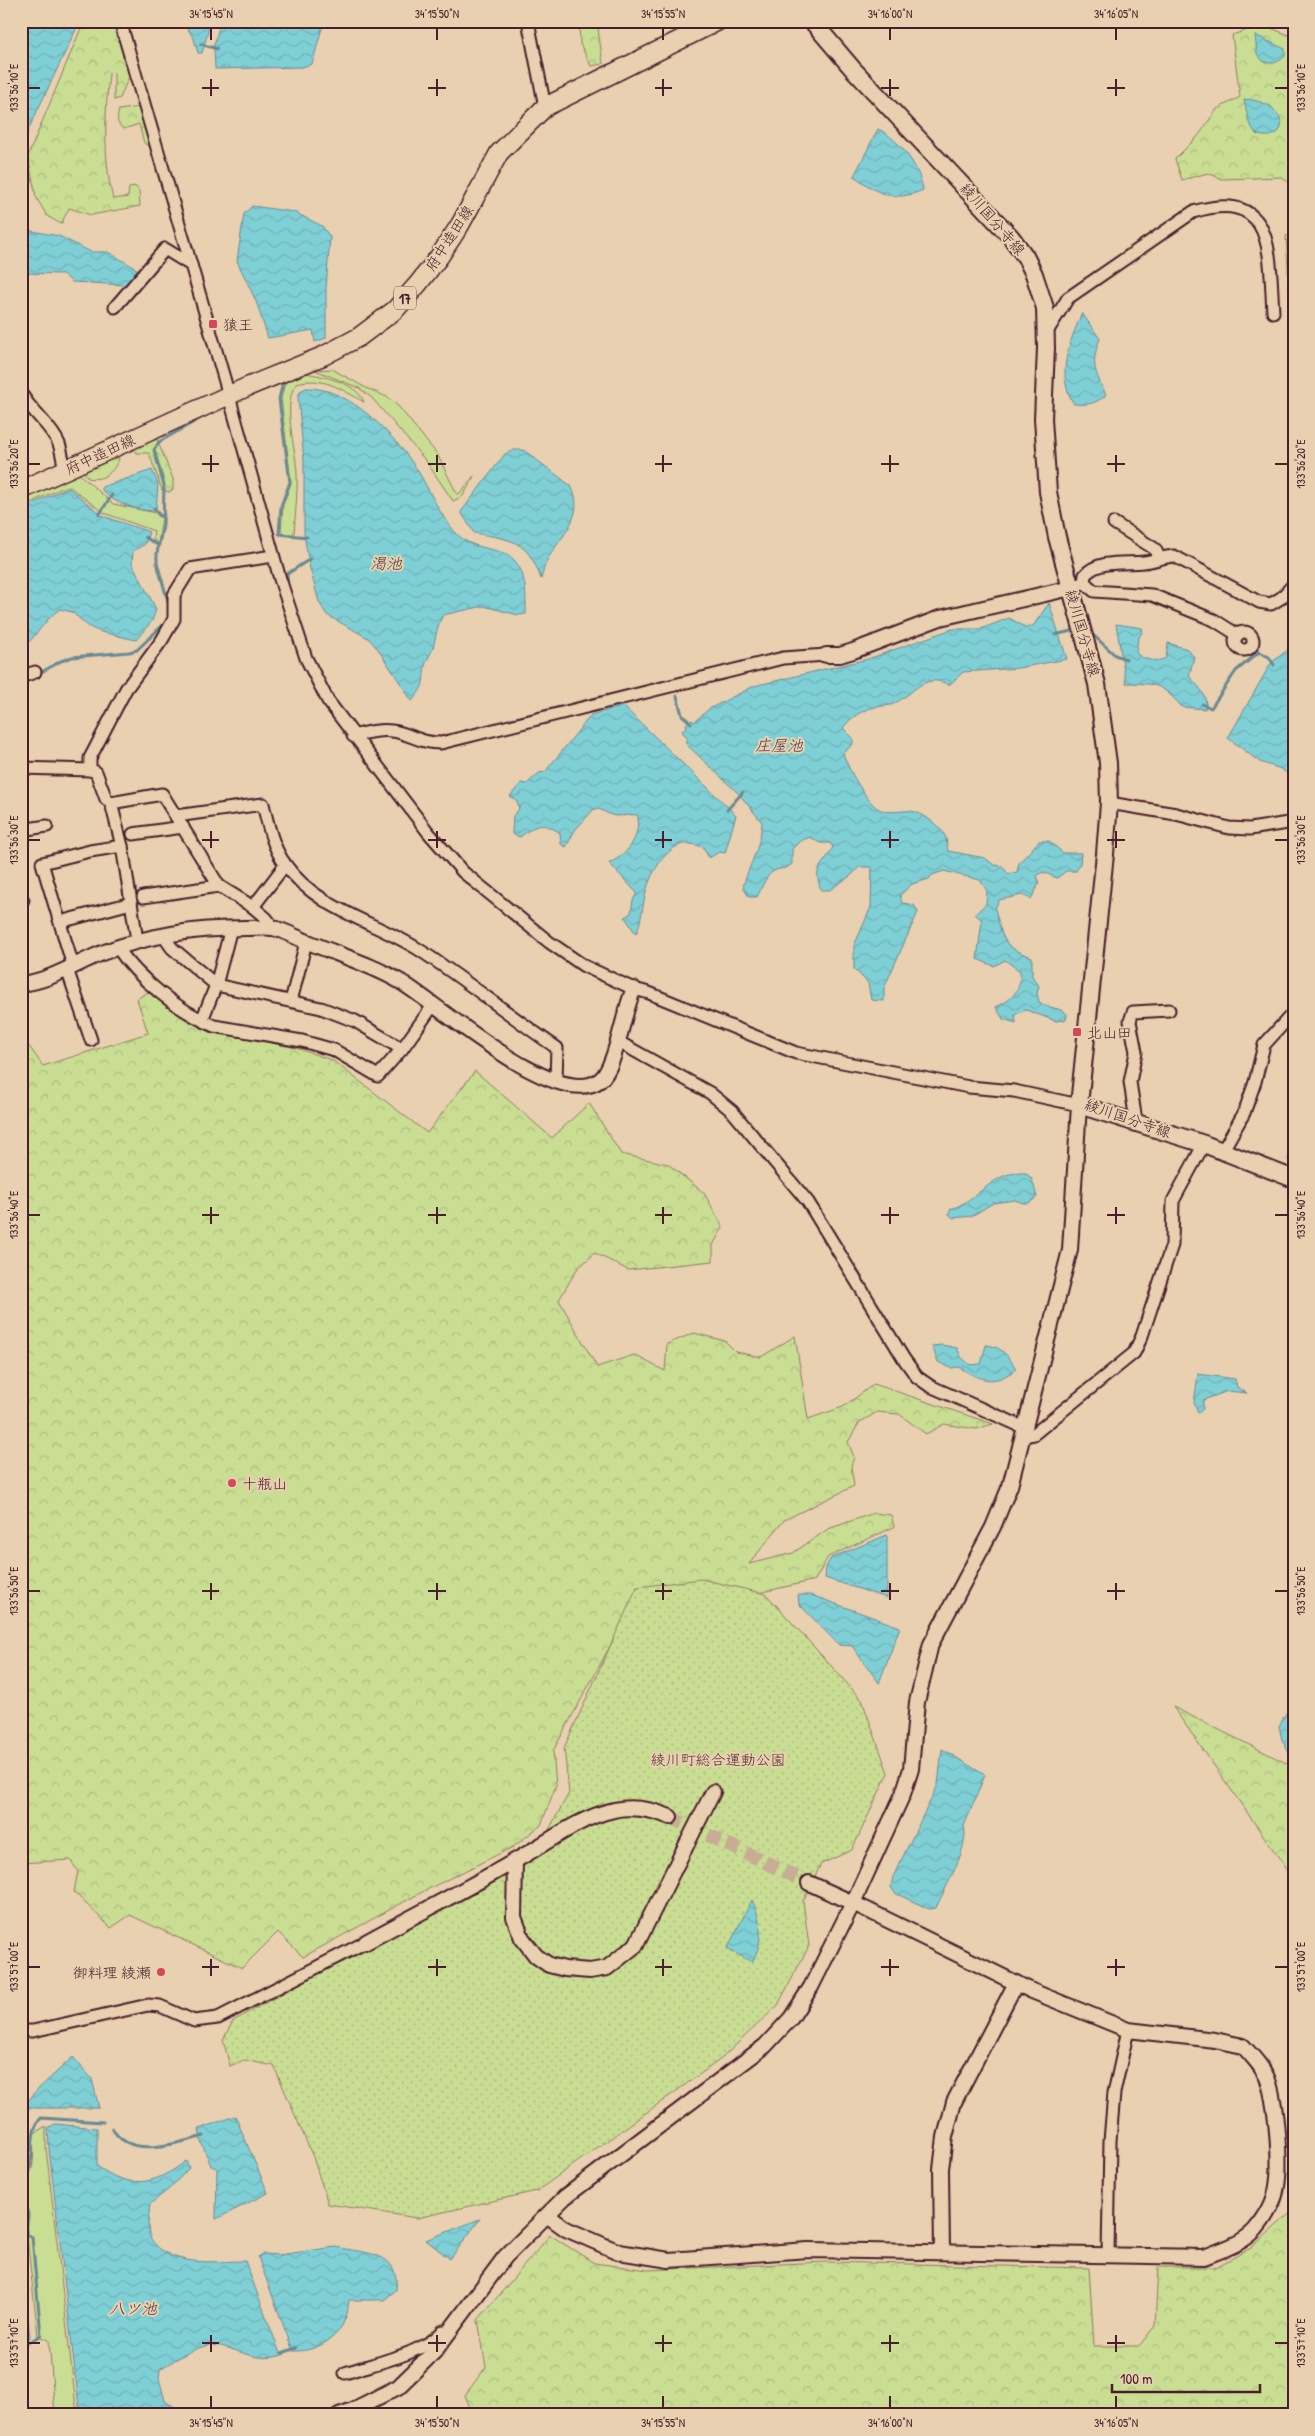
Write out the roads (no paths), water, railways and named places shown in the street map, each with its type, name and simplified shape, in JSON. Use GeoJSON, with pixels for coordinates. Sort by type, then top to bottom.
{"type":"FeatureCollection","features":[{"type":"Feature","properties":{"kind":"main road","name":"府中造田線"},"geometry":{"type":"LineString","coordinates":[[21,490],[229,395],[323,356],[359,337],[395,310],[439,257],[460,225],[499,153],[545,107],[718,21]]}},
{"type":"Feature","properties":{"kind":"main road","name":"綾川国分寺線"},"geometry":{"type":"LineString","coordinates":[[812,21],[852,68],[1012,237],[1025,256],[1038,283],[1045,308],[1043,338],[1044,456],[1057,537],[1077,585],[1097,684],[1107,755],[1109,803],[1079,1104],[1223,1150],[1294,1179]]}},
{"type":"Feature","properties":{"kind":"street"},"geometry":{"type":"LineString","coordinates":[[120,21],[229,395],[273,556],[306,658],[328,701],[353,736],[434,839],[463,872],[549,942],[584,966],[634,989],[649,993],[796,1053],[969,1087],[1014,1091],[1079,1104],[1070,1250],[1010,1486],[993,1528],[931,1644],[917,1702],[912,1760],[906,1786],[854,1903],[811,1987],[791,2018],[765,2046],[728,2076],[586,2179],[565,2197],[505,2257],[434,2352],[398,2387],[339,2415]]}},
{"type":"Feature","properties":{"kind":"street"},"geometry":{"type":"LineString","coordinates":[[528,21],[545,107]]}},
{"type":"Feature","properties":{"kind":"street"},"geometry":{"type":"LineString","coordinates":[[1043,338],[1068,298],[1192,212],[1211,206],[1234,207],[1245,211],[1259,222],[1266,237],[1269,251],[1273,312]]}},
{"type":"Feature","properties":{"kind":"street"},"geometry":{"type":"LineString","coordinates":[[115,307],[165,249],[191,265]]}},
{"type":"Feature","properties":{"kind":"street"},"geometry":{"type":"LineString","coordinates":[[21,393],[28,406],[53,434],[59,444],[65,471]]}},
{"type":"Feature","properties":{"kind":"street"},"geometry":{"type":"LineString","coordinates":[[1114,523],[1155,549],[1159,557]]}},
{"type":"Feature","properties":{"kind":"street"},"geometry":{"type":"LineString","coordinates":[[90,770],[90,758],[126,689],[162,640],[174,619],[174,595],[190,569],[273,556]]}},
{"type":"Feature","properties":{"kind":"street"},"geometry":{"type":"LineString","coordinates":[[1077,585],[1085,575],[1097,566],[1147,562],[1159,557],[1174,556],[1259,602],[1271,604],[1281,598],[1294,584]]}},
{"type":"Feature","properties":{"kind":"street"},"geometry":{"type":"LineString","coordinates":[[353,736],[380,730],[394,731],[416,740],[441,743],[783,658],[840,655],[854,652],[940,618],[1077,585],[1094,592],[1130,592],[1158,597],[1214,620],[1238,635]]}},
{"type":"Feature","properties":{"kind":"street"},"geometry":{"type":"LineString","coordinates":[[21,677],[35,672]]}},
{"type":"Feature","properties":{"kind":"street"},"geometry":{"type":"LineString","coordinates":[[21,768],[90,770],[96,772],[106,799],[111,803],[122,846],[137,940]]}},
{"type":"Feature","properties":{"kind":"street"},"geometry":{"type":"LineString","coordinates":[[111,803],[162,794],[219,886],[253,907],[274,928]]}},
{"type":"Feature","properties":{"kind":"street"},"geometry":{"type":"LineString","coordinates":[[1109,803],[1176,814],[1229,828],[1250,829],[1294,822]]}},
{"type":"Feature","properties":{"kind":"street"},"geometry":{"type":"LineString","coordinates":[[176,816],[263,804],[271,837],[285,865],[306,885],[328,902],[417,949],[557,1048],[556,1080]]}},
{"type":"Feature","properties":{"kind":"street"},"geometry":{"type":"LineString","coordinates":[[21,830],[47,826]]}},
{"type":"Feature","properties":{"kind":"street"},"geometry":{"type":"LineString","coordinates":[[134,834],[183,827]]}},
{"type":"Feature","properties":{"kind":"street"},"geometry":{"type":"LineString","coordinates":[[91,1040],[70,967],[60,922],[42,863],[90,850],[122,846]]}},
{"type":"Feature","properties":{"kind":"street"},"geometry":{"type":"LineString","coordinates":[[253,907],[285,865]]}},
{"type":"Feature","properties":{"kind":"street"},"geometry":{"type":"LineString","coordinates":[[143,897],[219,886]]}},
{"type":"Feature","properties":{"kind":"street"},"geometry":{"type":"LineString","coordinates":[[60,922],[130,903]]}},
{"type":"Feature","properties":{"kind":"street"},"geometry":{"type":"LineString","coordinates":[[21,984],[43,980],[137,940],[163,935],[231,928],[274,928],[379,971],[434,1004],[516,1064],[539,1076],[577,1086],[589,1086],[600,1080],[609,1071],[627,1003],[634,989]]}},
{"type":"Feature","properties":{"kind":"street"},"geometry":{"type":"LineString","coordinates":[[202,1020],[216,984],[231,928]]}},
{"type":"Feature","properties":{"kind":"street"},"geometry":{"type":"LineString","coordinates":[[163,935],[172,948],[216,984],[248,993],[321,1008],[355,1021],[402,1050]]}},
{"type":"Feature","properties":{"kind":"street"},"geometry":{"type":"LineString","coordinates":[[292,1001],[306,942]]}},
{"type":"Feature","properties":{"kind":"street"},"geometry":{"type":"LineString","coordinates":[[117,947],[126,960],[176,1006],[214,1026],[302,1041],[334,1050],[378,1076],[402,1050],[434,1004]]}},
{"type":"Feature","properties":{"kind":"street"},"geometry":{"type":"LineString","coordinates":[[1136,1121],[1130,1082],[1136,1052],[1130,1022],[1133,1012],[1169,1010]]}},
{"type":"Feature","properties":{"kind":"street"},"geometry":{"type":"LineString","coordinates":[[1223,1150],[1244,1113],[1255,1082],[1264,1045],[1294,1012]]}},
{"type":"Feature","properties":{"kind":"street"},"geometry":{"type":"LineString","coordinates":[[617,1041],[710,1093],[732,1111],[808,1202],[904,1359],[917,1377],[930,1386],[1024,1432],[1034,1434],[1134,1353],[1142,1336],[1172,1245],[1174,1201],[1204,1144]]}},
{"type":"Feature","properties":{"kind":"street"},"geometry":{"type":"LineString","coordinates":[[515,1861],[514,1917],[522,1938],[536,1956],[549,1965],[565,1970],[590,1971],[607,1968],[636,1945],[713,1792]]}},
{"type":"Feature","properties":{"kind":"street"},"geometry":{"type":"LineString","coordinates":[[21,2031],[33,2031],[148,2006],[160,2006],[194,2021],[218,2018],[366,1942],[588,1819],[615,1810],[651,1810],[670,1816]]}},
{"type":"Feature","properties":{"kind":"street"},"geometry":{"type":"LineString","coordinates":[[548,2216],[566,2229],[619,2252],[669,2260],[808,2250],[1204,2257],[1232,2246],[1253,2232],[1263,2219],[1268,2212],[1277,2187],[1277,2154],[1269,2081],[1243,2046],[1215,2040],[1128,2030],[1076,2011],[809,1883]]}},
{"type":"Feature","properties":{"kind":"street"},"geometry":{"type":"LineString","coordinates":[[942,2251],[940,2169],[945,2137],[954,2102],[1016,1983]]}},
{"type":"Feature","properties":{"kind":"street"},"geometry":{"type":"LineString","coordinates":[[1108,2255],[1111,2131],[1114,2093],[1128,2030]]}},
{"type":"Feature","properties":{"kind":"street"},"geometry":{"type":"LineString","coordinates":[[345,2372],[420,2348],[435,2341],[448,2326],[452,2328]]}},
{"type":"Feature","properties":{"kind":"water"},"geometry":{"type":"Polygon","coordinates":[[[21,21],[80,21],[21,145],[21,21]]]}},
{"type":"Feature","properties":{"kind":"water"},"geometry":{"type":"Polygon","coordinates":[[[183,21],[211,21],[202,53],[198,53],[194,39],[183,21]]]}},
{"type":"Feature","properties":{"kind":"water"},"geometry":{"type":"Polygon","coordinates":[[[221,21],[324,21],[312,64],[302,67],[215,69],[214,45],[221,21]]]}},
{"type":"Feature","properties":{"kind":"water"},"geometry":{"type":"Polygon","coordinates":[[[1255,35],[1285,49],[1285,56],[1275,63],[1263,61],[1257,54],[1255,35]]]}},
{"type":"Feature","properties":{"kind":"water"},"geometry":{"type":"Polygon","coordinates":[[[1248,99],[1266,104],[1274,110],[1281,122],[1279,131],[1270,136],[1256,134],[1249,123],[1244,100],[1248,99]]]}},
{"type":"Feature","properties":{"kind":"water"},"geometry":{"type":"Polygon","coordinates":[[[878,129],[901,147],[913,163],[918,172],[923,190],[903,196],[887,195],[871,188],[854,176],[878,129]]]}},
{"type":"Feature","properties":{"kind":"water"},"geometry":{"type":"Polygon","coordinates":[[[252,206],[294,212],[322,226],[330,237],[326,288],[326,338],[315,342],[313,330],[268,338],[256,301],[237,261],[244,214],[252,206]]]}},
{"type":"Feature","properties":{"kind":"water"},"geometry":{"type":"Polygon","coordinates":[[[21,229],[59,236],[91,252],[108,252],[137,269],[126,285],[72,282],[63,274],[22,273],[21,229]]]}},
{"type":"Feature","properties":{"kind":"water"},"geometry":{"type":"Polygon","coordinates":[[[1082,313],[1100,339],[1095,355],[1095,368],[1106,395],[1091,403],[1074,404],[1068,393],[1065,370],[1066,358],[1082,313]]]}},
{"type":"Feature","properties":{"kind":"water","name":"渇池"},"geometry":{"type":"Polygon","coordinates":[[[306,388],[339,395],[355,404],[370,416],[409,458],[440,511],[456,533],[470,543],[502,553],[514,560],[524,579],[526,614],[518,615],[484,606],[443,615],[426,664],[423,685],[412,701],[378,649],[368,638],[327,615],[319,602],[309,565],[304,534],[304,460],[298,397],[300,391],[306,388]]]}},
{"type":"Feature","properties":{"kind":"water"},"geometry":{"type":"Polygon","coordinates":[[[514,450],[523,450],[571,486],[575,497],[576,507],[574,516],[565,534],[547,560],[541,579],[536,566],[524,549],[509,540],[474,533],[461,512],[505,454],[514,450]]]}},
{"type":"Feature","properties":{"kind":"water"},"geometry":{"type":"Polygon","coordinates":[[[152,470],[158,484],[156,511],[142,510],[119,503],[102,490],[102,487],[152,470]]]}},
{"type":"Feature","properties":{"kind":"water"},"geometry":{"type":"Polygon","coordinates":[[[65,489],[70,489],[103,516],[149,532],[145,544],[133,551],[132,563],[156,609],[152,621],[136,640],[101,632],[89,627],[72,612],[60,609],[21,648],[21,509],[65,489]]]}},
{"type":"Feature","properties":{"kind":"water","name":"庄屋池"},"geometry":{"type":"Polygon","coordinates":[[[1049,603],[1067,659],[1018,668],[963,672],[949,685],[940,681],[925,683],[891,705],[870,708],[853,717],[843,728],[853,738],[853,744],[843,753],[857,782],[872,804],[881,810],[894,812],[911,811],[925,817],[943,832],[948,851],[985,858],[994,865],[1002,866],[1008,874],[1017,872],[1019,863],[1039,841],[1049,841],[1063,853],[1081,853],[1080,864],[1076,871],[1066,871],[1057,878],[1043,872],[1037,875],[1039,883],[1031,899],[1022,895],[999,900],[995,909],[1004,939],[1008,945],[1032,957],[1032,976],[1039,986],[1037,993],[1039,1002],[1067,1014],[1066,1020],[1056,1021],[1026,1010],[1015,1014],[1016,1023],[1003,1019],[996,1007],[1015,994],[1018,989],[1020,971],[1005,960],[994,966],[977,959],[982,920],[975,914],[986,904],[987,891],[980,880],[944,871],[932,875],[929,879],[912,884],[900,895],[902,903],[914,905],[918,912],[884,988],[884,1001],[871,1000],[868,983],[854,969],[854,946],[871,907],[872,867],[859,867],[849,877],[830,890],[821,890],[818,871],[833,847],[830,843],[820,843],[810,837],[800,841],[792,849],[792,864],[770,874],[757,897],[749,897],[743,887],[757,848],[762,822],[739,794],[685,743],[688,739],[682,731],[687,727],[686,724],[692,720],[694,722],[709,709],[754,686],[868,659],[952,629],[981,629],[1009,618],[1025,627],[1033,626],[1049,603]]]}},
{"type":"Feature","properties":{"kind":"water"},"geometry":{"type":"Polygon","coordinates":[[[1116,624],[1142,628],[1143,631],[1138,639],[1136,653],[1146,659],[1162,660],[1166,658],[1168,643],[1187,649],[1194,657],[1189,676],[1204,695],[1205,709],[1182,707],[1158,686],[1126,683],[1116,624]]]}},
{"type":"Feature","properties":{"kind":"water"},"geometry":{"type":"Polygon","coordinates":[[[1294,645],[1294,778],[1281,769],[1260,762],[1228,738],[1271,663],[1294,645]]]}},
{"type":"Feature","properties":{"kind":"water"},"geometry":{"type":"Polygon","coordinates":[[[623,706],[736,815],[725,853],[719,852],[709,858],[703,847],[692,844],[680,845],[668,852],[658,865],[648,886],[636,934],[625,917],[631,913],[633,900],[637,893],[609,863],[623,855],[632,844],[637,831],[638,815],[614,816],[594,809],[575,830],[566,847],[561,844],[560,833],[549,827],[535,827],[520,837],[512,834],[513,816],[519,809],[517,801],[510,796],[521,783],[527,784],[539,773],[545,772],[591,715],[623,706]]]}},
{"type":"Feature","properties":{"kind":"water"},"geometry":{"type":"Polygon","coordinates":[[[1026,1173],[1032,1179],[1037,1197],[1029,1203],[1015,1200],[993,1203],[972,1216],[953,1218],[949,1214],[951,1209],[966,1202],[998,1179],[1010,1174],[1026,1173]]]}},
{"type":"Feature","properties":{"kind":"water"},"geometry":{"type":"Polygon","coordinates":[[[942,1345],[957,1348],[961,1357],[970,1365],[981,1364],[986,1345],[996,1347],[1004,1352],[1016,1369],[994,1380],[974,1376],[959,1367],[951,1368],[938,1362],[932,1346],[942,1345]]]}},
{"type":"Feature","properties":{"kind":"water"},"geometry":{"type":"Polygon","coordinates":[[[1198,1374],[1235,1379],[1237,1387],[1247,1393],[1228,1391],[1203,1400],[1203,1409],[1198,1413],[1194,1403],[1198,1374]]]}},
{"type":"Feature","properties":{"kind":"water"},"geometry":{"type":"Polygon","coordinates":[[[887,1535],[887,1598],[825,1578],[826,1567],[831,1558],[887,1535]]]}},
{"type":"Feature","properties":{"kind":"water"},"geometry":{"type":"Polygon","coordinates":[[[798,1595],[811,1595],[900,1627],[879,1683],[852,1646],[839,1645],[799,1604],[798,1595]]]}},
{"type":"Feature","properties":{"kind":"water"},"geometry":{"type":"Polygon","coordinates":[[[1291,1704],[1294,1705],[1294,1762],[1282,1740],[1279,1726],[1291,1704]]]}},
{"type":"Feature","properties":{"kind":"water"},"geometry":{"type":"Polygon","coordinates":[[[942,1749],[985,1775],[964,1826],[965,1835],[956,1867],[936,1908],[929,1909],[895,1893],[891,1887],[893,1877],[938,1785],[942,1749]]]}},
{"type":"Feature","properties":{"kind":"water"},"geometry":{"type":"Polygon","coordinates":[[[752,1900],[760,1924],[760,1939],[752,1962],[727,1949],[752,1900]]]}},
{"type":"Feature","properties":{"kind":"water"},"geometry":{"type":"Polygon","coordinates":[[[73,2057],[92,2079],[99,2108],[23,2108],[36,2091],[73,2057]]]}},
{"type":"Feature","properties":{"kind":"water"},"geometry":{"type":"Polygon","coordinates":[[[235,2116],[268,2193],[216,2219],[217,2168],[211,2166],[201,2141],[199,2129],[235,2116]]]}},
{"type":"Feature","properties":{"kind":"water","name":"八ツ池"},"geometry":{"type":"Polygon","coordinates":[[[55,2124],[97,2128],[97,2166],[120,2179],[142,2182],[153,2179],[175,2169],[186,2161],[189,2168],[169,2189],[150,2204],[148,2224],[149,2234],[153,2242],[172,2256],[184,2259],[209,2262],[245,2261],[279,2351],[285,2354],[273,2357],[252,2356],[214,2345],[205,2346],[188,2353],[160,2369],[159,2378],[165,2401],[187,2415],[80,2415],[49,2149],[48,2128],[55,2124]]]}},
{"type":"Feature","properties":{"kind":"water"},"geometry":{"type":"Polygon","coordinates":[[[480,2219],[450,2259],[426,2240],[480,2219]]]}},
{"type":"Feature","properties":{"kind":"water"},"geometry":{"type":"Polygon","coordinates":[[[335,2247],[369,2253],[387,2261],[393,2267],[396,2277],[396,2290],[384,2300],[349,2300],[345,2319],[341,2327],[330,2339],[324,2344],[308,2350],[293,2351],[258,2257],[263,2254],[279,2255],[335,2247]]]}},
{"type":"Feature","properties":{"kind":"water"},"geometry":{"type":"Polygon","coordinates":[[[21,2249],[30,2338],[21,2342],[21,2249]]]}},
{"type":"Feature","properties":{"kind":"waterway"},"geometry":{"type":"LineString","coordinates":[[201,44],[217,49]]}},
{"type":"Feature","properties":{"kind":"waterway"},"geometry":{"type":"LineString","coordinates":[[289,379],[283,382],[279,399],[290,482],[281,506],[279,534],[307,537]]}},
{"type":"Feature","properties":{"kind":"waterway"},"geometry":{"type":"LineString","coordinates":[[169,605],[157,563],[157,553],[163,526],[164,485],[154,450],[159,442],[208,414]]}},
{"type":"Feature","properties":{"kind":"waterway"},"geometry":{"type":"LineString","coordinates":[[99,515],[112,495]]}},
{"type":"Feature","properties":{"kind":"waterway"},"geometry":{"type":"LineString","coordinates":[[154,508],[160,516],[164,515]]}},
{"type":"Feature","properties":{"kind":"waterway"},"geometry":{"type":"LineString","coordinates":[[145,537],[159,546]]}},
{"type":"Feature","properties":{"kind":"waterway"},"geometry":{"type":"LineString","coordinates":[[288,589],[287,574],[310,559]]}},
{"type":"Feature","properties":{"kind":"waterway"},"geometry":{"type":"LineString","coordinates":[[38,674],[72,657],[137,650],[169,619]]}},
{"type":"Feature","properties":{"kind":"waterway"},"geometry":{"type":"LineString","coordinates":[[1055,635],[1071,631]]}},
{"type":"Feature","properties":{"kind":"waterway"},"geometry":{"type":"LineString","coordinates":[[1092,634],[1115,655],[1126,659]]}},
{"type":"Feature","properties":{"kind":"waterway"},"geometry":{"type":"LineString","coordinates":[[1202,704],[1211,708],[1236,671],[1259,652],[1269,657],[1274,665]]}},
{"type":"Feature","properties":{"kind":"waterway"},"geometry":{"type":"LineString","coordinates":[[677,696],[682,715],[691,723]]}},
{"type":"Feature","properties":{"kind":"waterway"},"geometry":{"type":"LineString","coordinates":[[727,810],[743,792]]}},
{"type":"Feature","properties":{"kind":"waterway"},"geometry":{"type":"LineString","coordinates":[[1294,1118],[1294,1135]]}},
{"type":"Feature","properties":{"kind":"waterway"},"geometry":{"type":"LineString","coordinates":[[1289,1160],[1294,1137]]}},
{"type":"Feature","properties":{"kind":"waterway"},"geometry":{"type":"LineString","coordinates":[[1294,1204],[1289,1212],[1294,1219]]}},
{"type":"Feature","properties":{"kind":"waterway"},"geometry":{"type":"LineString","coordinates":[[21,2182],[27,2175],[30,2167],[34,2133],[36,2125],[41,2118],[103,2122]]}},
{"type":"Feature","properties":{"kind":"waterway"},"geometry":{"type":"LineString","coordinates":[[112,2128],[120,2138],[130,2144],[141,2146],[168,2145],[204,2136]]}},
{"type":"Feature","properties":{"kind":"waterway"},"geometry":{"type":"LineString","coordinates":[[21,2190],[28,2214],[26,2235],[32,2237],[41,2335],[21,2347]]}},
{"type":"Feature","properties":{"kind":"waterway"},"geometry":{"type":"LineString","coordinates":[[282,2353],[296,2348]]}},
{"type":"Feature","properties":{"kind":"tunnel"},"geometry":{"type":"LineString","coordinates":[[670,1817],[809,1883]]}},
{"type":"Feature","properties":{"kind":"place","name":"猿王"},"geometry":{"type":"Point","coordinates":[213,324]}},
{"type":"Feature","properties":{"kind":"place","name":"北山田"},"geometry":{"type":"Point","coordinates":[1077,1032]}},
{"type":"Feature","properties":{"kind":"place","name":"十瓶山"},"geometry":{"type":"Point","coordinates":[232,1483]}},
{"type":"Feature","properties":{"kind":"place","name":"御料理 綾瀬"},"geometry":{"type":"Point","coordinates":[161,1972]}},
{"type":"Feature","properties":{"kind":"park label","name":"綾川町総合運動公園"},"geometry":{"type":"Point","coordinates":[718,1759]}}]}
